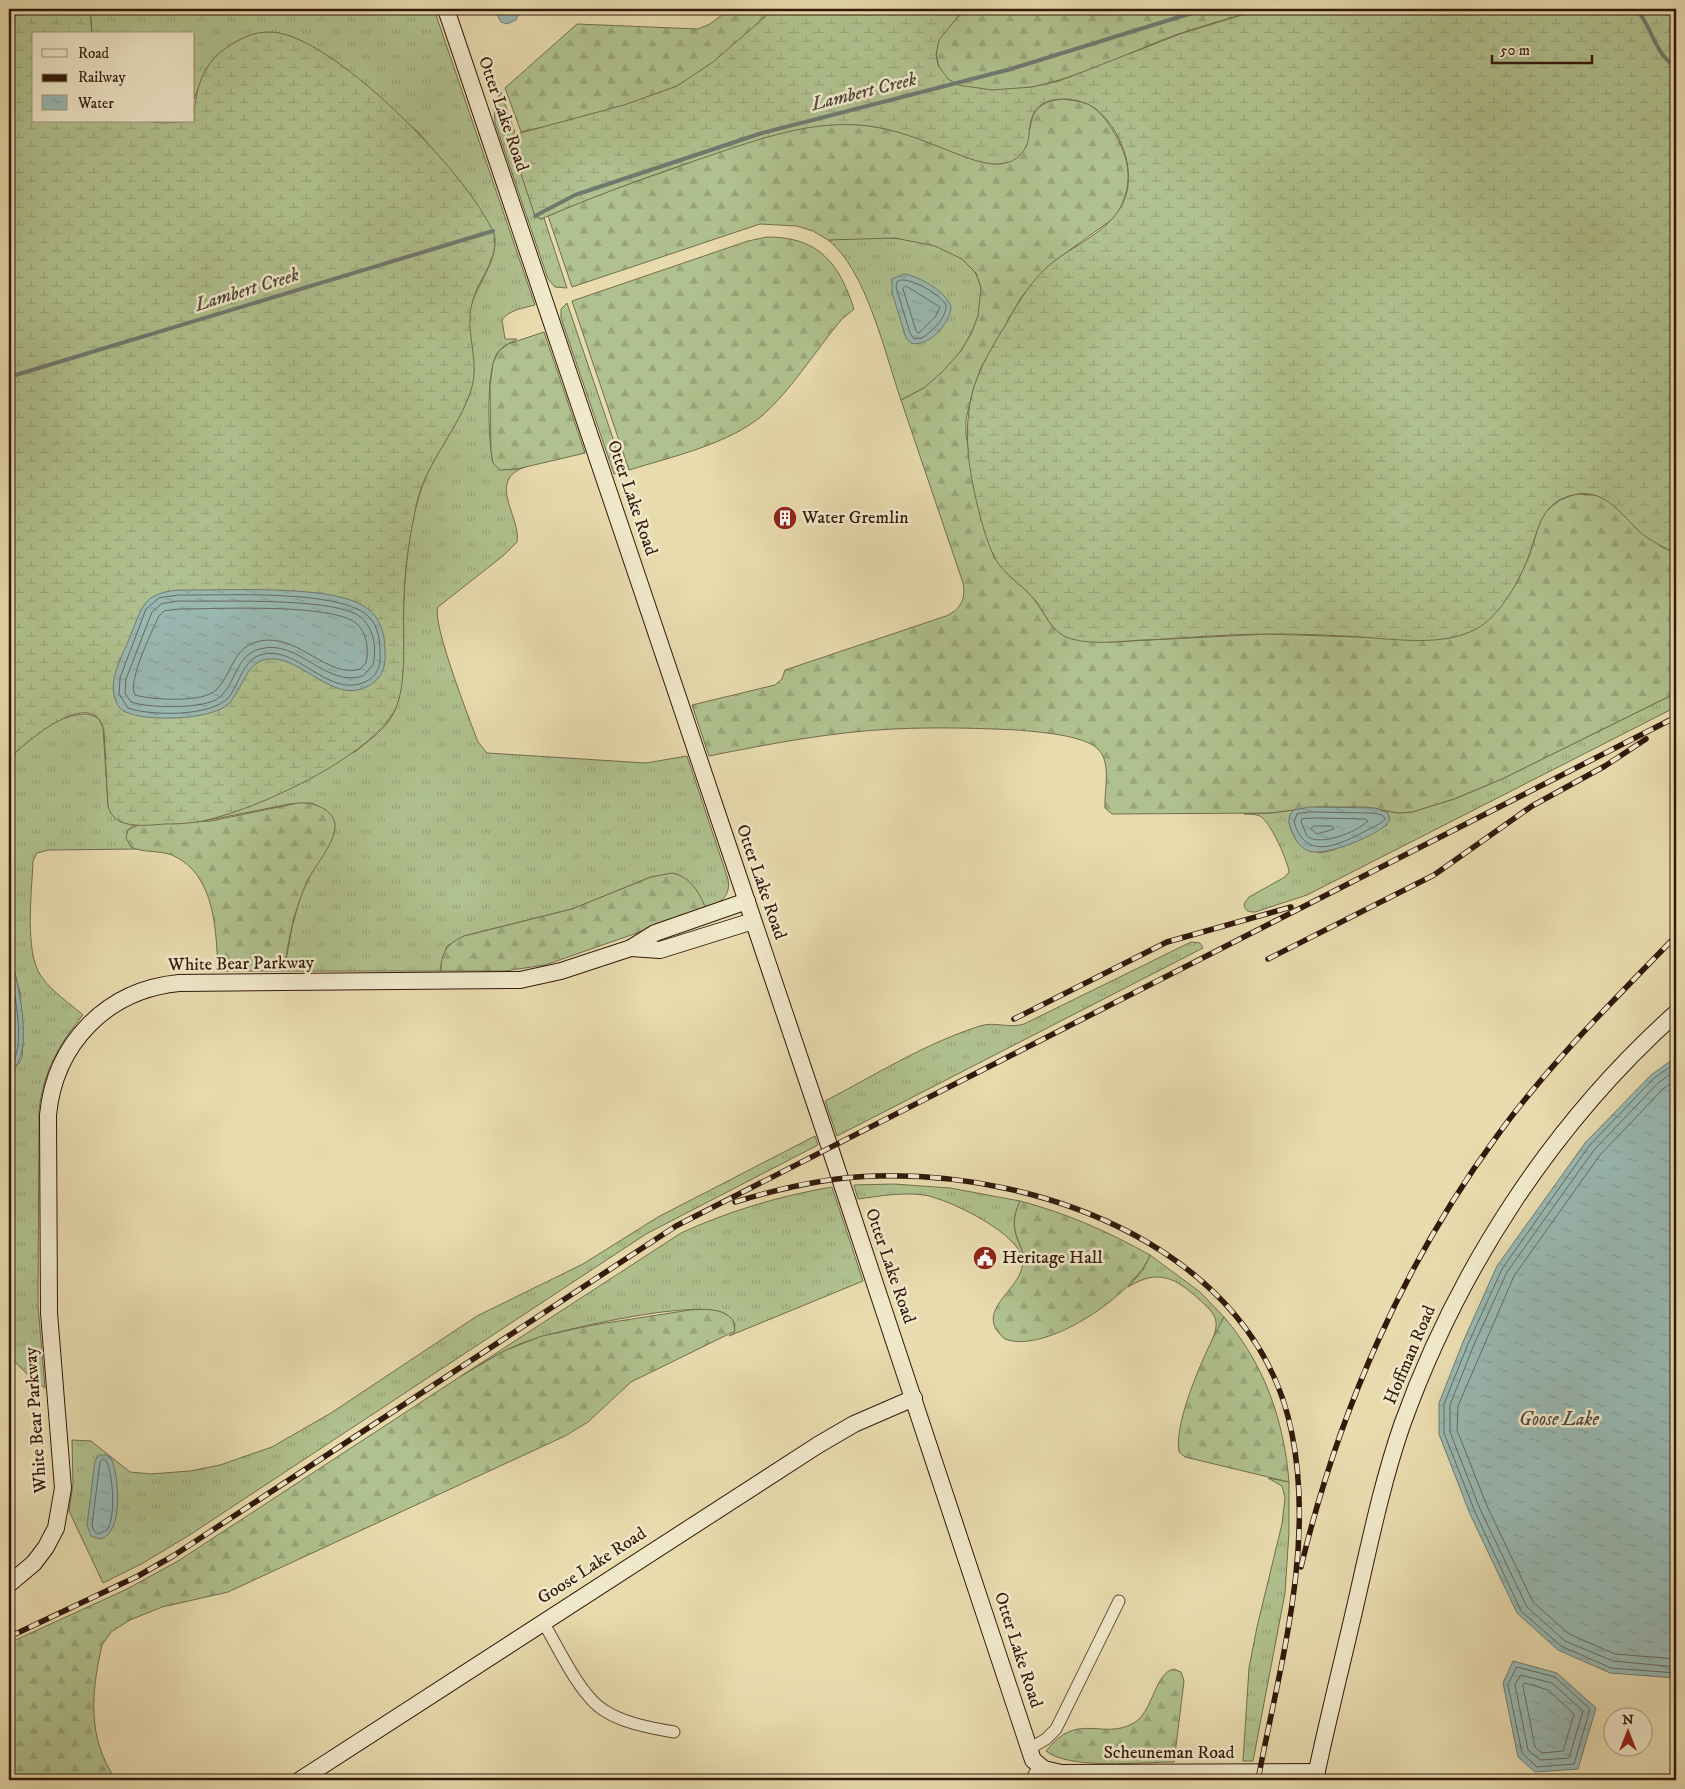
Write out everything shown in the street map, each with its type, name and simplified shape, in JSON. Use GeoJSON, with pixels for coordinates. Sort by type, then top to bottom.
{"type":"FeatureCollection","features":[{"type":"Feature","properties":{"kind":"street","name":"Otter Lake Road"},"geometry":{"type":"LineString","coordinates":[[446,9],[914,1398],[1033,1760],[1035,1773]]}},
{"type":"Feature","properties":{"kind":"street","name":"White Bear Parkway"},"geometry":{"type":"LineString","coordinates":[[9,1584],[34,1563],[46,1547],[56,1528],[62,1495],[63,1468],[49,1313],[48,1115],[52,1088],[60,1066],[73,1043],[91,1022],[106,1009],[128,996],[147,988],[172,983],[506,981],[547,975],[631,948],[655,933],[747,901]]}},
{"type":"Feature","properties":{"kind":"street","name":"White Bear Parkway"},"geometry":{"type":"LineString","coordinates":[[631,948],[660,950],[753,921]]}},
{"type":"Feature","properties":{"kind":"street","name":"Hoffman Road"},"geometry":{"type":"LineString","coordinates":[[1316,1776],[1378,1508],[1401,1428],[1441,1328],[1470,1272],[1511,1207],[1553,1146],[1610,1076],[1676,1013]]}},
{"type":"Feature","properties":{"kind":"street","name":"Goose Lake Road"},"geometry":{"type":"LineString","coordinates":[[300,1780],[818,1444],[854,1424],[914,1398]]}},
{"type":"Feature","properties":{"kind":"street"},"geometry":{"type":"LineString","coordinates":[[1029,1749],[1046,1739],[1056,1729],[1119,1601]]}},
{"type":"Feature","properties":{"kind":"street"},"geometry":{"type":"LineString","coordinates":[[543,1622],[585,1692],[599,1707],[636,1725],[674,1732]]}},
{"type":"Feature","properties":{"kind":"street","name":"Scheuneman Road"},"geometry":{"type":"LineString","coordinates":[[1035,1773],[1316,1776]]}},
{"type":"Feature","properties":{"kind":"green space"},"geometry":{"type":"Polygon","coordinates":[[[9,9],[90,9],[92,32],[32,32],[32,122],[195,122],[195,101],[205,71],[217,55],[226,48],[245,37],[265,32],[279,33],[305,42],[335,61],[368,86],[401,116],[459,180],[480,209],[494,234],[494,252],[476,292],[470,311],[474,368],[471,390],[458,419],[428,473],[414,514],[405,573],[403,676],[397,704],[392,715],[378,732],[335,764],[310,779],[257,804],[211,819],[188,823],[132,825],[124,823],[111,814],[108,806],[104,731],[98,718],[87,713],[74,715],[58,721],[43,730],[9,759],[9,9]]]}},
{"type":"Feature","properties":{"kind":"green space"},"geometry":{"type":"Polygon","coordinates":[[[90,9],[434,9],[535,305],[512,312],[502,320],[505,339],[517,339],[503,347],[496,355],[489,393],[489,424],[493,463],[510,470],[525,467],[514,473],[508,481],[506,490],[517,532],[517,542],[504,555],[438,607],[437,616],[445,650],[478,742],[487,753],[646,763],[687,756],[728,879],[728,890],[724,898],[716,904],[706,909],[695,888],[677,874],[651,877],[572,909],[464,936],[447,946],[441,964],[441,971],[284,971],[292,927],[300,898],[312,871],[330,842],[327,811],[312,803],[290,804],[199,822],[211,819],[356,751],[390,720],[398,702],[403,674],[405,582],[413,517],[428,472],[463,410],[471,388],[473,358],[469,329],[470,309],[491,263],[495,244],[494,234],[462,185],[419,133],[356,78],[237,41],[215,59],[195,97],[195,32],[92,32],[90,9]]]}},
{"type":"Feature","properties":{"kind":"green space"},"geometry":{"type":"Polygon","coordinates":[[[730,9],[774,9],[720,57],[701,71],[660,94],[614,110],[521,132],[505,88],[577,24],[698,29],[710,24],[730,9]]]}},
{"type":"Feature","properties":{"kind":"green space"},"geometry":{"type":"Polygon","coordinates":[[[774,9],[964,9],[939,40],[936,55],[938,65],[948,79],[958,85],[992,90],[1032,87],[1059,81],[1180,34],[1261,9],[1676,9],[1676,553],[1642,534],[1618,510],[1602,498],[1592,494],[1581,494],[1559,500],[1545,513],[1524,568],[1507,598],[1485,623],[1463,635],[1434,640],[1404,640],[1272,634],[1105,642],[1075,640],[1060,634],[1031,595],[1000,566],[990,548],[974,492],[967,433],[972,394],[978,376],[1026,291],[1053,262],[1104,227],[1120,209],[1125,198],[1128,174],[1124,150],[1112,127],[1096,109],[1072,100],[1063,99],[1046,102],[1032,116],[1028,141],[1024,150],[1013,161],[1005,163],[980,162],[916,138],[874,127],[859,125],[818,126],[756,140],[638,181],[541,219],[535,216],[512,147],[513,135],[624,105],[677,86],[713,62],[774,9]]]}},
{"type":"Feature","properties":{"kind":"green space"},"geometry":{"type":"Polygon","coordinates":[[[969,9],[1038,9],[1073,13],[1113,9],[1261,9],[1178,34],[1067,78],[1006,91],[978,90],[954,83],[942,73],[937,59],[938,42],[945,30],[969,9]]]}},
{"type":"Feature","properties":{"kind":"green space"},"geometry":{"type":"Polygon","coordinates":[[[1038,9],[1113,9],[1073,13],[1038,9]]]}},
{"type":"Feature","properties":{"kind":"green space"},"geometry":{"type":"Polygon","coordinates":[[[501,92],[515,133],[511,140],[535,216],[541,219],[544,218],[567,288],[555,287],[548,279],[495,123],[494,105],[501,92]]]}},
{"type":"Feature","properties":{"kind":"green space"},"geometry":{"type":"Polygon","coordinates":[[[1062,99],[1082,102],[1092,106],[1102,115],[1112,129],[1127,162],[1128,185],[1125,196],[1114,218],[1056,260],[1022,296],[981,368],[966,419],[966,435],[977,497],[994,557],[1011,577],[1032,596],[1054,629],[1073,639],[1111,642],[1267,634],[1417,639],[1457,635],[1504,602],[1520,576],[1529,556],[1541,519],[1546,511],[1560,500],[1576,494],[1596,495],[1616,506],[1636,528],[1662,547],[1676,553],[1676,693],[1502,779],[1454,799],[1412,812],[1398,813],[1366,807],[1317,807],[1270,813],[1112,814],[1105,808],[1106,769],[1105,762],[1098,749],[1091,744],[1072,737],[1018,730],[908,728],[870,731],[800,739],[709,756],[692,705],[775,685],[782,679],[785,670],[946,616],[959,607],[964,594],[963,583],[901,400],[924,388],[961,351],[971,334],[978,316],[981,288],[976,273],[962,259],[935,246],[895,238],[828,240],[813,231],[797,226],[760,224],[572,287],[548,216],[578,203],[739,145],[764,137],[815,126],[863,125],[887,129],[926,140],[981,162],[1001,164],[1026,147],[1034,114],[1038,109],[1043,104],[1062,99]]]}},
{"type":"Feature","properties":{"kind":"green space"},"geometry":{"type":"Polygon","coordinates":[[[767,237],[785,238],[800,242],[824,256],[834,266],[841,278],[854,309],[841,320],[804,369],[774,405],[763,415],[734,434],[717,442],[629,470],[572,301],[748,241],[767,237]]]}},
{"type":"Feature","properties":{"kind":"green space"},"geometry":{"type":"Polygon","coordinates":[[[864,237],[906,239],[934,245],[958,256],[969,265],[978,279],[981,294],[980,310],[966,343],[956,358],[934,381],[901,400],[864,291],[841,253],[828,240],[864,237]]]}},
{"type":"Feature","properties":{"kind":"green space"},"geometry":{"type":"Polygon","coordinates":[[[567,303],[624,471],[614,474],[561,318],[561,309],[567,303]]]}},
{"type":"Feature","properties":{"kind":"green space"},"geometry":{"type":"Polygon","coordinates":[[[544,332],[585,453],[517,469],[500,470],[493,463],[491,451],[490,386],[493,363],[499,351],[508,344],[544,332]]]}},
{"type":"Feature","properties":{"kind":"green space"},"geometry":{"type":"Polygon","coordinates":[[[1676,693],[1676,707],[1307,895],[1255,912],[1246,910],[1244,904],[1249,897],[1285,877],[1289,872],[1278,842],[1269,825],[1258,815],[1244,814],[1294,810],[1289,822],[1299,844],[1320,853],[1333,850],[1387,825],[1385,811],[1380,809],[1398,813],[1412,812],[1454,799],[1502,779],[1676,693]]]}},
{"type":"Feature","properties":{"kind":"green space"},"geometry":{"type":"Polygon","coordinates":[[[88,714],[98,718],[103,727],[108,806],[120,822],[146,825],[132,826],[127,832],[137,849],[140,849],[49,850],[37,853],[33,861],[30,920],[32,952],[36,965],[41,976],[50,987],[83,1015],[60,1047],[54,1059],[41,1095],[39,1109],[38,1305],[45,1388],[31,1378],[9,1356],[11,1120],[9,1071],[17,1066],[22,1058],[23,1041],[20,993],[9,952],[9,759],[35,735],[55,722],[76,715],[88,714]]]}},
{"type":"Feature","properties":{"kind":"green space"},"geometry":{"type":"Polygon","coordinates":[[[298,803],[317,805],[328,811],[332,816],[335,828],[328,848],[310,876],[298,904],[284,971],[218,971],[211,906],[197,876],[187,864],[172,855],[131,847],[126,838],[128,830],[138,825],[211,821],[298,803]]]}},
{"type":"Feature","properties":{"kind":"green space"},"geometry":{"type":"Polygon","coordinates":[[[672,873],[679,875],[694,886],[706,909],[545,965],[505,971],[441,971],[442,959],[446,949],[453,942],[464,936],[572,909],[651,877],[672,873]]]}},
{"type":"Feature","properties":{"kind":"green space"},"geometry":{"type":"Polygon","coordinates":[[[1191,942],[1200,943],[1203,948],[837,1136],[825,1101],[940,1041],[980,1026],[1024,1024],[1191,942]]]}},
{"type":"Feature","properties":{"kind":"green space"},"geometry":{"type":"Polygon","coordinates":[[[9,1105],[13,1210],[9,1252],[9,1105]]]}},
{"type":"Feature","properties":{"kind":"green space"},"geometry":{"type":"Polygon","coordinates":[[[815,1136],[818,1145],[646,1234],[188,1536],[143,1563],[103,1583],[69,1511],[73,1484],[72,1440],[91,1441],[130,1472],[151,1474],[190,1471],[220,1465],[272,1447],[331,1413],[477,1316],[583,1264],[658,1217],[815,1136]]]}},
{"type":"Feature","properties":{"kind":"green space"},"geometry":{"type":"Polygon","coordinates":[[[894,1184],[950,1188],[1020,1201],[1015,1215],[1014,1226],[1023,1251],[1023,1261],[1019,1251],[997,1229],[950,1203],[916,1194],[858,1199],[854,1185],[894,1184]]]}},
{"type":"Feature","properties":{"kind":"green space"},"geometry":{"type":"Polygon","coordinates":[[[832,1187],[863,1281],[729,1336],[734,1333],[735,1324],[728,1315],[720,1312],[700,1309],[650,1314],[562,1331],[522,1343],[498,1354],[461,1376],[681,1233],[755,1205],[832,1187]]]}},
{"type":"Feature","properties":{"kind":"green space"},"geometry":{"type":"Polygon","coordinates":[[[1020,1201],[1054,1211],[1087,1224],[1150,1255],[1141,1270],[1127,1286],[1088,1317],[1043,1338],[1022,1342],[1005,1339],[996,1330],[993,1321],[998,1304],[1017,1280],[1021,1271],[1023,1253],[1014,1224],[1020,1201]]]}},
{"type":"Feature","properties":{"kind":"green space"},"geometry":{"type":"Polygon","coordinates":[[[1150,1255],[1200,1292],[1224,1317],[1210,1348],[1216,1328],[1214,1316],[1200,1300],[1183,1286],[1166,1278],[1158,1277],[1139,1281],[1128,1287],[1143,1270],[1150,1255]]]}},
{"type":"Feature","properties":{"kind":"green space"},"geometry":{"type":"Polygon","coordinates":[[[690,1310],[708,1310],[724,1313],[733,1320],[735,1331],[631,1382],[588,1422],[565,1436],[228,1592],[162,1607],[130,1620],[111,1632],[102,1645],[98,1663],[95,1680],[94,1715],[100,1748],[116,1780],[9,1780],[9,1643],[127,1589],[178,1561],[461,1376],[504,1351],[542,1336],[593,1325],[690,1310]]]}},
{"type":"Feature","properties":{"kind":"green space"},"geometry":{"type":"Polygon","coordinates":[[[1224,1317],[1251,1354],[1270,1395],[1282,1437],[1289,1482],[1185,1457],[1179,1452],[1181,1422],[1186,1403],[1201,1364],[1224,1317]]]}},
{"type":"Feature","properties":{"kind":"green space"},"geometry":{"type":"Polygon","coordinates":[[[1268,1478],[1289,1482],[1289,1532],[1285,1593],[1253,1761],[1243,1761],[1249,1668],[1282,1524],[1285,1498],[1282,1486],[1268,1478]]]}},
{"type":"Feature","properties":{"kind":"green space"},"geometry":{"type":"Polygon","coordinates":[[[1174,1669],[1181,1672],[1184,1681],[1174,1762],[1088,1763],[1057,1757],[1046,1751],[1058,1739],[1069,1732],[1090,1728],[1122,1728],[1134,1723],[1146,1710],[1162,1677],[1174,1669]]]}},
{"type":"Feature","properties":{"kind":"water"},"geometry":{"type":"Polygon","coordinates":[[[494,9],[520,9],[516,20],[507,24],[501,22],[494,9]]]}},
{"type":"Feature","properties":{"kind":"water"},"geometry":{"type":"Polygon","coordinates":[[[904,274],[917,278],[938,290],[951,307],[943,327],[931,338],[918,344],[911,343],[906,338],[892,292],[892,279],[904,274]]]}},
{"type":"Feature","properties":{"kind":"water"},"geometry":{"type":"Polygon","coordinates":[[[179,590],[278,590],[331,595],[353,601],[373,613],[380,623],[385,647],[383,669],[373,683],[359,690],[346,690],[320,680],[295,665],[282,660],[269,659],[255,664],[233,698],[220,709],[179,718],[149,717],[124,711],[116,701],[113,683],[117,667],[141,610],[151,598],[158,594],[179,590]]]}},
{"type":"Feature","properties":{"kind":"water"},"geometry":{"type":"Polygon","coordinates":[[[1309,807],[1375,808],[1388,813],[1390,820],[1377,832],[1340,848],[1317,852],[1309,851],[1300,846],[1296,840],[1289,820],[1294,810],[1309,807]]]}},
{"type":"Feature","properties":{"kind":"water"},"geometry":{"type":"Polygon","coordinates":[[[9,952],[20,997],[23,1035],[22,1051],[17,1064],[9,1071],[9,952]]]}},
{"type":"Feature","properties":{"kind":"water","name":"Goose Lake"},"geometry":{"type":"Polygon","coordinates":[[[1676,1057],[1676,1678],[1610,1673],[1558,1650],[1517,1613],[1470,1514],[1439,1434],[1439,1403],[1463,1342],[1497,1266],[1585,1143],[1651,1075],[1676,1057]]]}},
{"type":"Feature","properties":{"kind":"water"},"geometry":{"type":"Polygon","coordinates":[[[99,1455],[106,1455],[111,1458],[116,1477],[118,1502],[113,1526],[108,1534],[101,1539],[91,1536],[87,1525],[95,1461],[99,1455]]]}},
{"type":"Feature","properties":{"kind":"water"},"geometry":{"type":"Polygon","coordinates":[[[1513,1661],[1557,1673],[1596,1708],[1578,1769],[1535,1772],[1518,1757],[1503,1683],[1513,1661]]]}},
{"type":"Feature","properties":{"kind":"waterway","name":"Lambert Creek"},"geometry":{"type":"LineString","coordinates":[[535,216],[575,195],[762,133],[1011,69],[1205,9]]}},
{"type":"Feature","properties":{"kind":"waterway"},"geometry":{"type":"LineString","coordinates":[[1636,9],[1658,48],[1676,66]]}},
{"type":"Feature","properties":{"kind":"waterway","name":"Lambert Creek"},"geometry":{"type":"LineString","coordinates":[[9,377],[493,231]]}},
{"type":"Feature","properties":{"kind":"railway"},"geometry":{"type":"LineString","coordinates":[[9,1637],[138,1576],[173,1556],[676,1226],[1676,717]]}},
{"type":"Feature","properties":{"kind":"railway"},"geometry":{"type":"LineString","coordinates":[[1268,959],[1434,875],[1532,806],[1605,766],[1646,739]]}},
{"type":"Feature","properties":{"kind":"railway"},"geometry":{"type":"LineString","coordinates":[[1014,1019],[1167,942],[1291,907]]}},
{"type":"Feature","properties":{"kind":"railway"},"geometry":{"type":"LineString","coordinates":[[1301,1567],[1316,1510],[1354,1397],[1403,1288],[1432,1236],[1463,1185],[1497,1136],[1538,1083],[1606,1008],[1676,936]]}},
{"type":"Feature","properties":{"kind":"railway"},"geometry":{"type":"LineString","coordinates":[[735,1202],[805,1184],[876,1176],[940,1178],[1007,1188],[1072,1207],[1134,1234],[1189,1271],[1236,1316],[1271,1370],[1292,1434],[1298,1477],[1299,1521],[1292,1608],[1258,1780]]}},
{"type":"Feature","properties":{"kind":"place","name":"Water Gremlin"},"geometry":{"type":"Point","coordinates":[785,518]}},
{"type":"Feature","properties":{"kind":"place","name":"Heritage Hall"},"geometry":{"type":"Point","coordinates":[985,1258]}}]}
